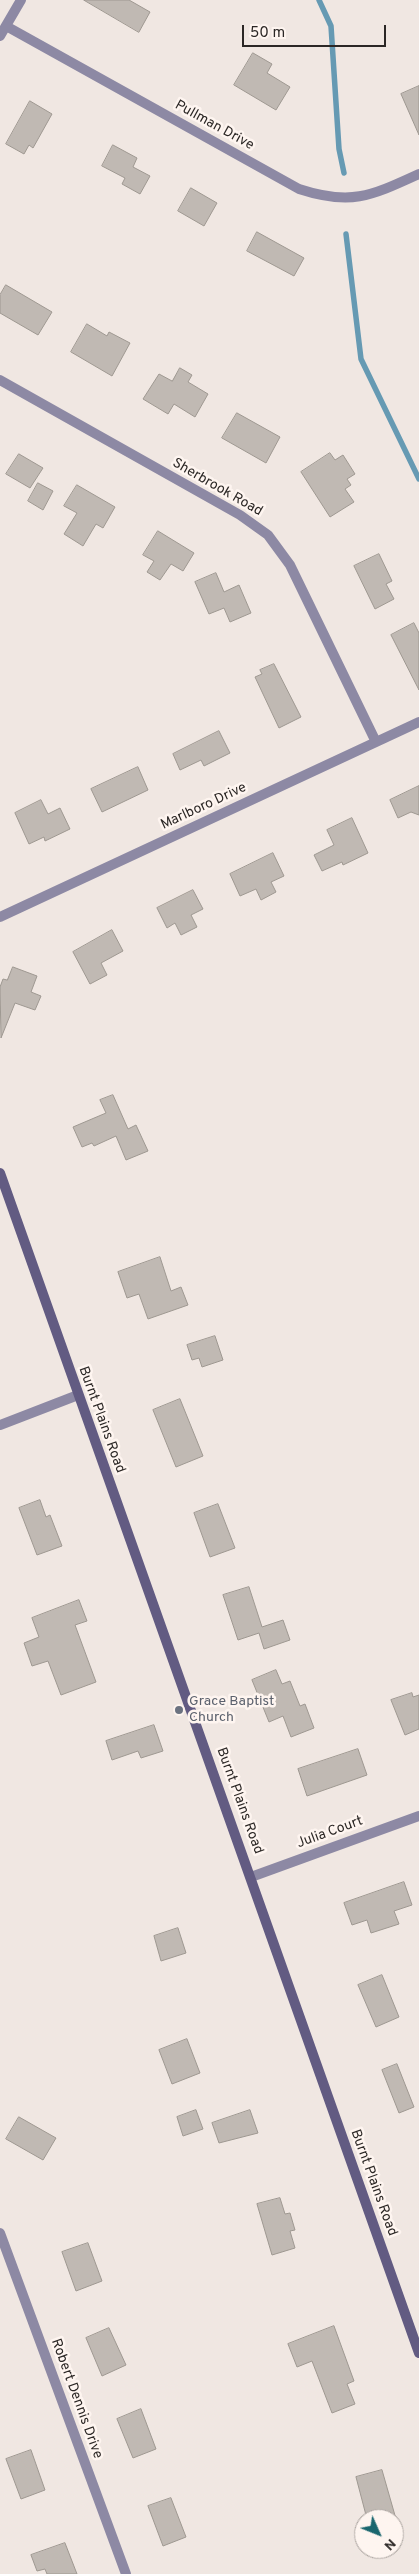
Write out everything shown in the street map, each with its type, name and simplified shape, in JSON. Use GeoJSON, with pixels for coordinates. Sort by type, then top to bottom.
{"type":"FeatureCollection","features":[{"type":"Feature","properties":{"kind":"main road","name":"Burnt Plains Road"},"geometry":{"type":"LineString","coordinates":[[0,1173],[419,2354]]}},
{"type":"Feature","properties":{"kind":"street"},"geometry":{"type":"LineString","coordinates":[[0,36],[21,0]]}},
{"type":"Feature","properties":{"kind":"street","name":"Pullman Drive"},"geometry":{"type":"LineString","coordinates":[[6,26],[299,189],[322,197],[354,198],[370,196],[419,174]]}},
{"type":"Feature","properties":{"kind":"street","name":"Sherbrook Road"},"geometry":{"type":"LineString","coordinates":[[0,380],[240,516],[268,535],[290,565],[376,742]]}},
{"type":"Feature","properties":{"kind":"street","name":"Marlboro Drive"},"geometry":{"type":"LineString","coordinates":[[0,917],[419,722]]}},
{"type":"Feature","properties":{"kind":"street"},"geometry":{"type":"LineString","coordinates":[[0,1425],[78,1395]]}},
{"type":"Feature","properties":{"kind":"street","name":"Julia Court"},"geometry":{"type":"LineString","coordinates":[[251,1877],[419,1816]]}},
{"type":"Feature","properties":{"kind":"street","name":"Robert Dennis Drive"},"geometry":{"type":"LineString","coordinates":[[0,2233],[126,2574]]}},
{"type":"Feature","properties":{"kind":"building"},"geometry":{"type":"Polygon","coordinates":[[[84,0],[129,0],[150,12],[139,32],[84,0]]]}},
{"type":"Feature","properties":{"kind":"building"},"geometry":{"type":"Polygon","coordinates":[[[253,53],[272,64],[267,73],[290,87],[276,110],[234,85],[253,53]]]}},
{"type":"Feature","properties":{"kind":"building"},"geometry":{"type":"Polygon","coordinates":[[[419,86],[419,135],[401,94],[419,86]]]}},
{"type":"Feature","properties":{"kind":"building"},"geometry":{"type":"Polygon","coordinates":[[[30,101],[52,114],[33,148],[29,145],[24,154],[6,144],[30,101]]]}},
{"type":"Feature","properties":{"kind":"building"},"geometry":{"type":"Polygon","coordinates":[[[113,145],[137,158],[133,167],[150,176],[140,194],[122,184],[125,178],[102,166],[113,145]]]}},
{"type":"Feature","properties":{"kind":"building"},"geometry":{"type":"Polygon","coordinates":[[[191,188],[217,203],[204,226],[178,211],[191,188]]]}},
{"type":"Feature","properties":{"kind":"building"},"geometry":{"type":"Polygon","coordinates":[[[257,232],[304,258],[294,276],[247,251],[257,232]]]}},
{"type":"Feature","properties":{"kind":"building"},"geometry":{"type":"Polygon","coordinates":[[[6,285],[52,312],[38,335],[0,313],[0,295],[6,285]]]}},
{"type":"Feature","properties":{"kind":"building"},"geometry":{"type":"Polygon","coordinates":[[[87,324],[107,336],[109,332],[130,343],[112,376],[71,352],[87,324]]]}},
{"type":"Feature","properties":{"kind":"building"},"geometry":{"type":"Polygon","coordinates":[[[180,368],[192,375],[188,382],[208,394],[195,417],[174,404],[168,414],[143,399],[159,374],[172,381],[180,368]]]}},
{"type":"Feature","properties":{"kind":"building"},"geometry":{"type":"Polygon","coordinates":[[[237,413],[280,437],[266,463],[222,438],[237,413]]]}},
{"type":"Feature","properties":{"kind":"building"},"geometry":{"type":"Polygon","coordinates":[[[330,453],[335,460],[343,455],[355,474],[347,479],[351,485],[345,489],[354,502],[330,517],[301,472],[330,453]]]}},
{"type":"Feature","properties":{"kind":"building"},"geometry":{"type":"Polygon","coordinates":[[[19,454],[43,468],[30,488],[6,474],[19,454]]]}},
{"type":"Feature","properties":{"kind":"building"},"geometry":{"type":"Polygon","coordinates":[[[38,483],[53,491],[43,510],[28,501],[38,483]]]}},
{"type":"Feature","properties":{"kind":"building"},"geometry":{"type":"Polygon","coordinates":[[[77,485],[115,507],[103,528],[96,524],[83,546],[64,534],[77,513],[64,506],[77,485]]]}},
{"type":"Feature","properties":{"kind":"building"},"geometry":{"type":"Polygon","coordinates":[[[158,531],[194,553],[183,571],[171,564],[160,580],[147,572],[154,561],[143,555],[158,531]]]}},
{"type":"Feature","properties":{"kind":"building"},"geometry":{"type":"Polygon","coordinates":[[[379,554],[392,581],[386,584],[394,599],[375,609],[354,566],[379,554]]]}},
{"type":"Feature","properties":{"kind":"building"},"geometry":{"type":"Polygon","coordinates":[[[216,573],[224,592],[239,585],[251,613],[230,622],[224,608],[209,614],[195,582],[216,573]]]}},
{"type":"Feature","properties":{"kind":"building"},"geometry":{"type":"Polygon","coordinates":[[[414,623],[419,633],[419,690],[391,635],[414,623]]]}},
{"type":"Feature","properties":{"kind":"building"},"geometry":{"type":"Polygon","coordinates":[[[274,664],[301,717],[279,728],[255,677],[262,674],[260,670],[274,664]]]}},
{"type":"Feature","properties":{"kind":"building"},"geometry":{"type":"Polygon","coordinates":[[[219,731],[230,753],[204,766],[201,760],[180,770],[173,754],[219,731]]]}},
{"type":"Feature","properties":{"kind":"building"},"geometry":{"type":"Polygon","coordinates":[[[138,767],[148,790],[102,812],[91,789],[138,767]]]}},
{"type":"Feature","properties":{"kind":"building"},"geometry":{"type":"Polygon","coordinates":[[[419,786],[419,815],[411,812],[398,818],[390,800],[419,786]]]}},
{"type":"Feature","properties":{"kind":"building"},"geometry":{"type":"Polygon","coordinates":[[[41,800],[48,814],[60,808],[70,829],[45,841],[44,837],[29,844],[15,813],[41,800]]]}},
{"type":"Feature","properties":{"kind":"building"},"geometry":{"type":"Polygon","coordinates":[[[352,818],[368,853],[343,865],[342,862],[322,871],[314,855],[334,845],[327,830],[352,818]]]}},
{"type":"Feature","properties":{"kind":"building"},"geometry":{"type":"Polygon","coordinates":[[[273,853],[284,876],[271,882],[276,892],[261,900],[256,889],[240,896],[230,874],[273,853]]]}},
{"type":"Feature","properties":{"kind":"building"},"geometry":{"type":"Polygon","coordinates":[[[193,890],[203,909],[191,915],[197,927],[181,935],[175,923],[167,928],[157,908],[193,890]]]}},
{"type":"Feature","properties":{"kind":"building"},"geometry":{"type":"Polygon","coordinates":[[[112,930],[123,951],[101,963],[107,975],[90,984],[73,952],[112,930]]]}},
{"type":"Feature","properties":{"kind":"building"},"geometry":{"type":"Polygon","coordinates":[[[13,967],[37,976],[31,992],[41,996],[35,1010],[15,1003],[1,1038],[0,987],[3,979],[7,980],[13,967]]]}},
{"type":"Feature","properties":{"kind":"building"},"geometry":{"type":"Polygon","coordinates":[[[113,1095],[128,1129],[136,1125],[148,1151],[126,1160],[116,1136],[94,1146],[92,1143],[82,1147],[73,1127],[106,1113],[100,1100],[113,1095]]]}},
{"type":"Feature","properties":{"kind":"building"},"geometry":{"type":"Polygon","coordinates":[[[160,1257],[171,1291],[181,1287],[188,1305],[148,1319],[139,1294],[127,1298],[118,1272],[160,1257]]]}},
{"type":"Feature","properties":{"kind":"building"},"geometry":{"type":"Polygon","coordinates":[[[215,1336],[223,1360],[202,1367],[199,1358],[192,1360],[187,1345],[215,1336]]]}},
{"type":"Feature","properties":{"kind":"building"},"geometry":{"type":"Polygon","coordinates":[[[180,1399],[203,1456],[176,1467],[153,1410],[180,1399]]]}},
{"type":"Feature","properties":{"kind":"building"},"geometry":{"type":"Polygon","coordinates":[[[40,1500],[46,1517],[50,1515],[62,1546],[37,1555],[19,1508],[40,1500]]]}},
{"type":"Feature","properties":{"kind":"building"},"geometry":{"type":"Polygon","coordinates":[[[218,1504],[235,1548],[210,1557],[194,1513],[218,1504]]]}},
{"type":"Feature","properties":{"kind":"building"},"geometry":{"type":"Polygon","coordinates":[[[249,1587],[262,1627],[283,1620],[290,1640],[264,1649],[259,1633],[238,1640],[223,1595],[249,1587]]]}},
{"type":"Feature","properties":{"kind":"building"},"geometry":{"type":"Polygon","coordinates":[[[79,1600],[87,1621],[75,1625],[96,1682],[61,1695],[48,1661],[32,1666],[24,1643],[39,1637],[32,1618],[79,1600]]]}},
{"type":"Feature","properties":{"kind":"building"},"geometry":{"type":"Polygon","coordinates":[[[276,1670],[282,1684],[290,1681],[300,1706],[305,1704],[314,1728],[291,1737],[283,1716],[269,1722],[252,1680],[276,1670]]]}},
{"type":"Feature","properties":{"kind":"building"},"geometry":{"type":"Polygon","coordinates":[[[412,1693],[413,1697],[419,1695],[419,1729],[405,1735],[391,1700],[412,1693]]]}},
{"type":"Feature","properties":{"kind":"building"},"geometry":{"type":"Polygon","coordinates":[[[154,1725],[163,1751],[141,1758],[138,1751],[112,1760],[106,1741],[154,1725]]]}},
{"type":"Feature","properties":{"kind":"building"},"geometry":{"type":"Polygon","coordinates":[[[358,1749],[367,1775],[307,1796],[298,1769],[358,1749]]]}},
{"type":"Feature","properties":{"kind":"building"},"geometry":{"type":"Polygon","coordinates":[[[404,1882],[412,1905],[394,1911],[399,1924],[371,1933],[367,1920],[352,1925],[344,1903],[404,1882]]]}},
{"type":"Feature","properties":{"kind":"building"},"geometry":{"type":"Polygon","coordinates":[[[178,1928],[186,1953],[161,1961],[154,1936],[178,1928]]]}},
{"type":"Feature","properties":{"kind":"building"},"geometry":{"type":"Polygon","coordinates":[[[382,1975],[399,2017],[376,2027],[358,1985],[382,1975]]]}},
{"type":"Feature","properties":{"kind":"building"},"geometry":{"type":"Polygon","coordinates":[[[187,2039],[200,2073],[172,2084],[159,2050],[187,2039]]]}},
{"type":"Feature","properties":{"kind":"building"},"geometry":{"type":"Polygon","coordinates":[[[397,2064],[414,2107],[399,2113],[382,2070],[397,2064]]]}},
{"type":"Feature","properties":{"kind":"building"},"geometry":{"type":"Polygon","coordinates":[[[196,2110],[203,2129],[183,2136],[177,2117],[196,2110]]]}},
{"type":"Feature","properties":{"kind":"building"},"geometry":{"type":"Polygon","coordinates":[[[250,2110],[258,2133],[219,2143],[212,2123],[250,2110]]]}},
{"type":"Feature","properties":{"kind":"building"},"geometry":{"type":"Polygon","coordinates":[[[19,2117],[56,2138],[43,2160],[6,2139],[19,2117]]]}},
{"type":"Feature","properties":{"kind":"building"},"geometry":{"type":"Polygon","coordinates":[[[280,2198],[285,2214],[290,2213],[295,2230],[290,2231],[295,2248],[272,2255],[257,2204],[280,2198]]]}},
{"type":"Feature","properties":{"kind":"building"},"geometry":{"type":"Polygon","coordinates":[[[88,2243],[102,2281],[76,2291],[62,2252],[88,2243]]]}},
{"type":"Feature","properties":{"kind":"building"},"geometry":{"type":"Polygon","coordinates":[[[334,2326],[354,2381],[347,2384],[355,2404],[332,2413],[312,2361],[297,2367],[288,2344],[334,2326]]]}},
{"type":"Feature","properties":{"kind":"building"},"geometry":{"type":"Polygon","coordinates":[[[109,2328],[126,2365],[102,2376],[86,2338],[109,2328]]]}},
{"type":"Feature","properties":{"kind":"building"},"geometry":{"type":"Polygon","coordinates":[[[141,2409],[156,2449],[133,2458],[117,2419],[141,2409]]]}},
{"type":"Feature","properties":{"kind":"building"},"geometry":{"type":"Polygon","coordinates":[[[31,2450],[45,2490],[21,2499],[6,2459],[31,2450]]]}},
{"type":"Feature","properties":{"kind":"building"},"geometry":{"type":"Polygon","coordinates":[[[382,2470],[393,2509],[364,2509],[356,2477],[382,2470]]]}},
{"type":"Feature","properties":{"kind":"building"},"geometry":{"type":"Polygon","coordinates":[[[171,2498],[186,2537],[163,2546],[148,2506],[171,2498]]]}},
{"type":"Feature","properties":{"kind":"building"},"geometry":{"type":"Polygon","coordinates":[[[65,2543],[77,2574],[47,2574],[45,2569],[37,2571],[31,2555],[65,2543]]]}},
{"type":"Feature","properties":{"kind":"waterway"},"geometry":{"type":"LineString","coordinates":[[319,0],[331,26],[339,149],[344,173]]}},
{"type":"Feature","properties":{"kind":"waterway"},"geometry":{"type":"LineString","coordinates":[[346,234],[361,359],[419,479]]}},
{"type":"Feature","properties":{"kind":"place","name":"Grace Baptist Church"},"geometry":{"type":"Point","coordinates":[179,1710]}}]}
